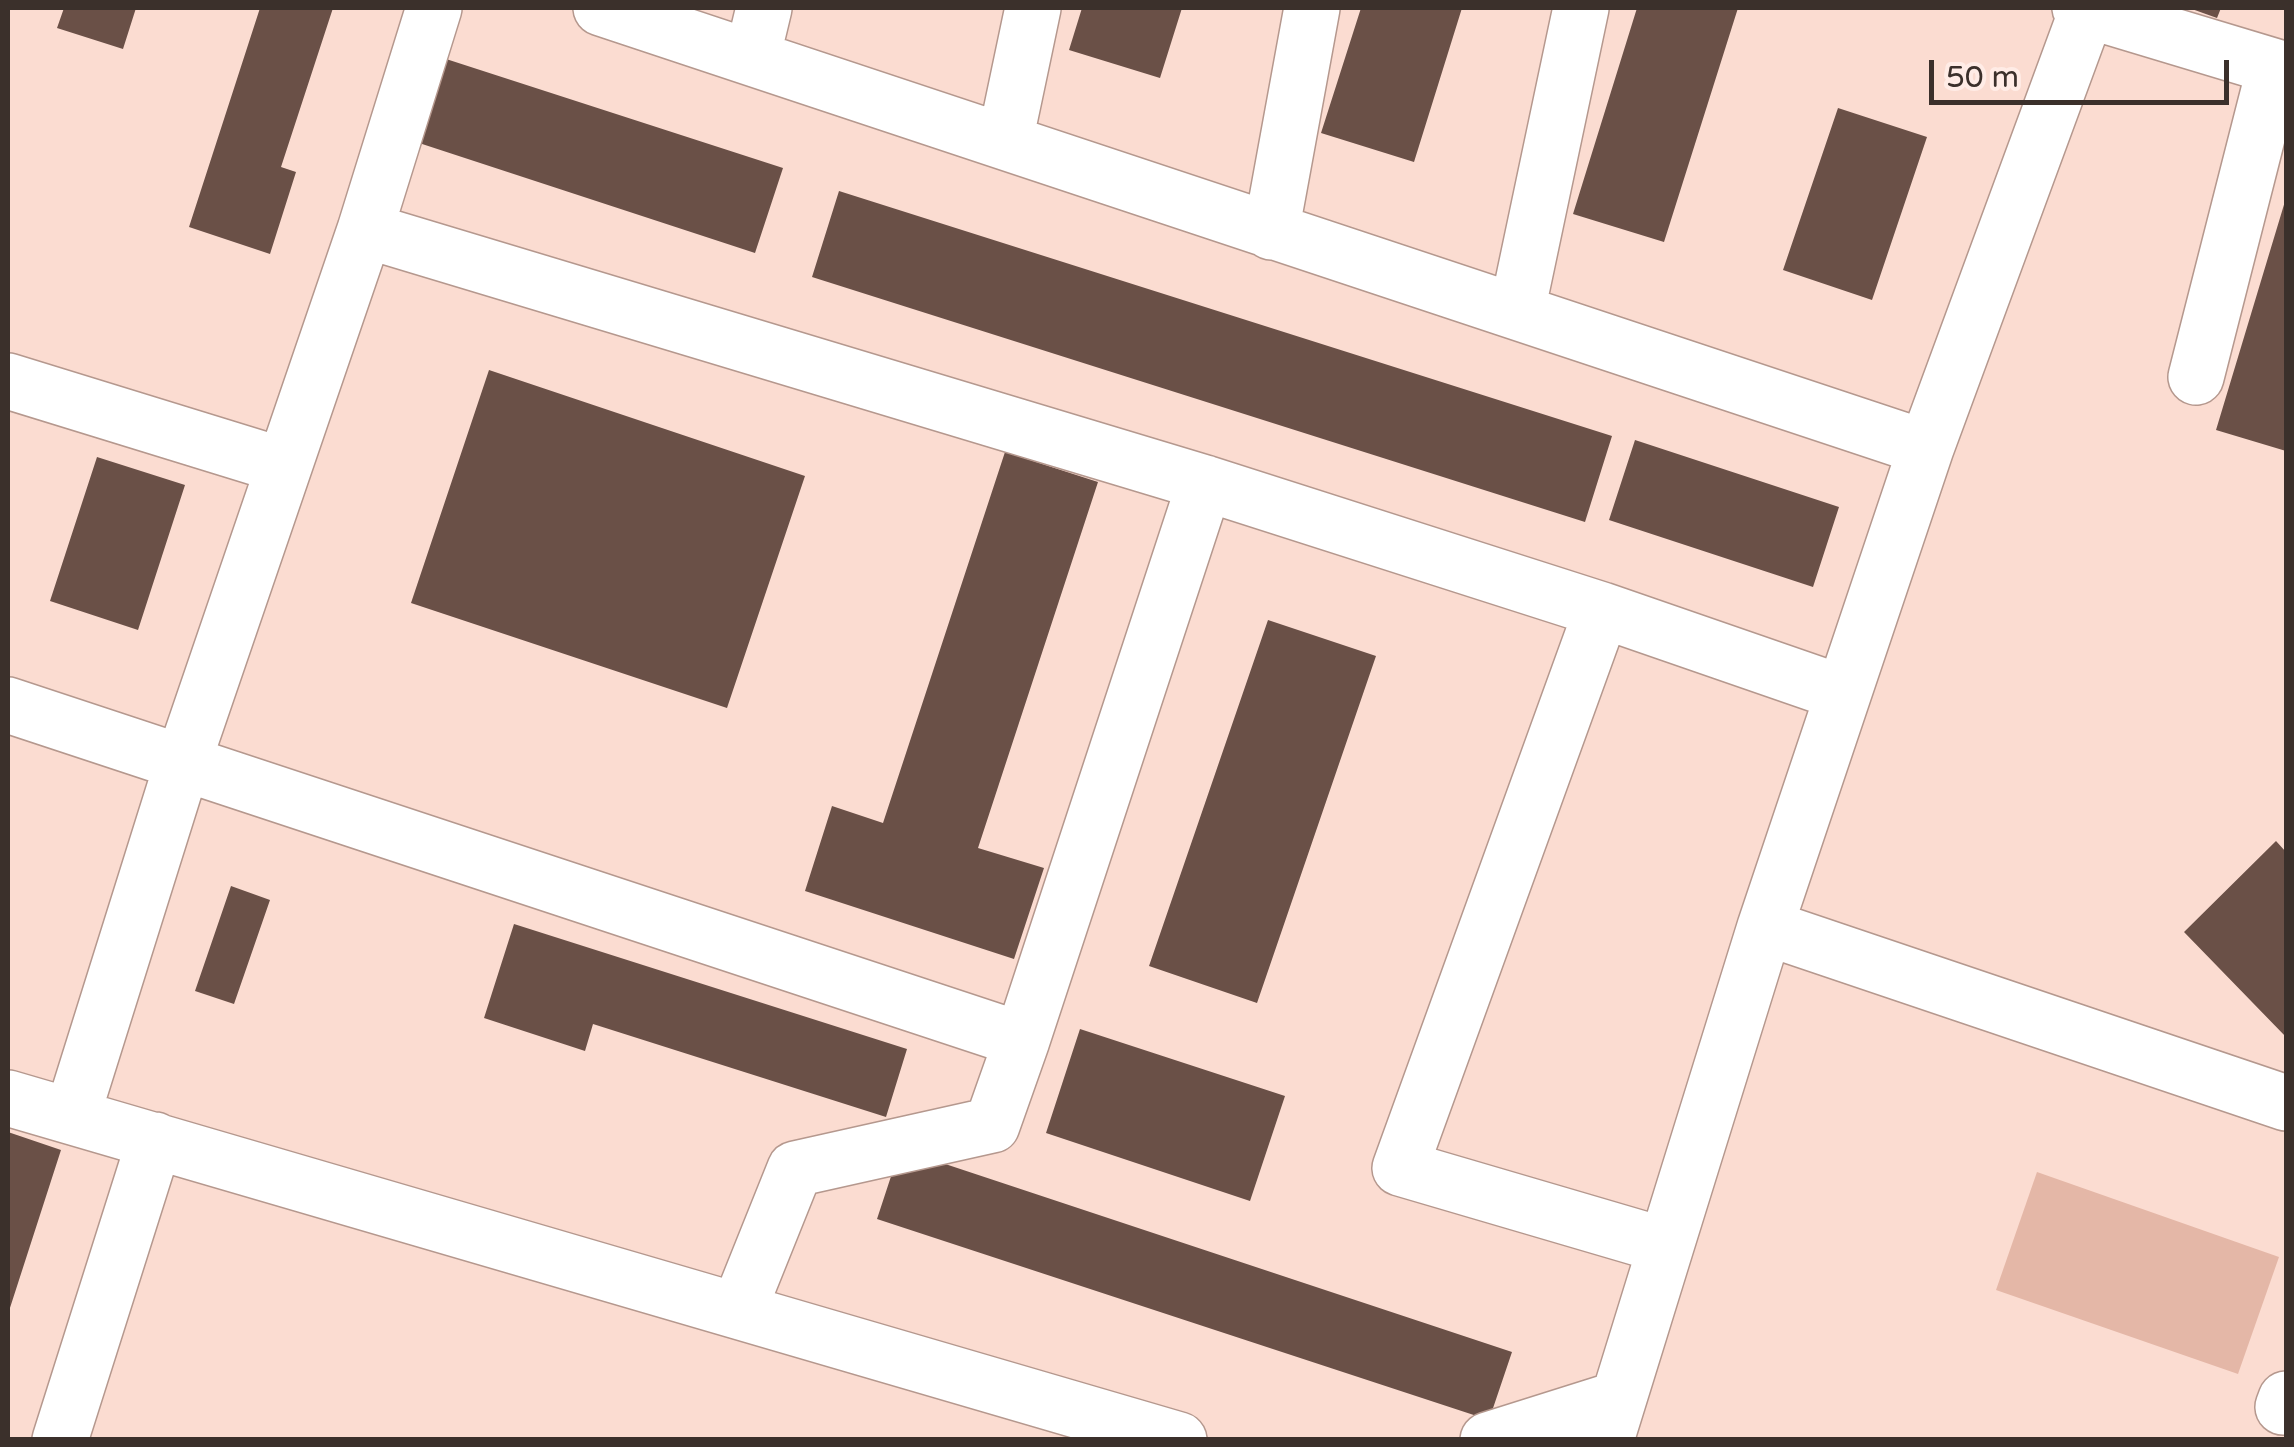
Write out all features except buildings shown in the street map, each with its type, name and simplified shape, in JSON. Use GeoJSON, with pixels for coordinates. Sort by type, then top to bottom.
{"type":"FeatureCollection","features":[{"type":"Feature","properties":{"kind":"lane"},"geometry":{"type":"LineString","coordinates":[[72,1116],[183,762],[365,230],[434,8]]}},
{"type":"Feature","properties":{"kind":"lane"},"geometry":{"type":"LineString","coordinates":[[600,8],[758,33],[1005,141],[1926,448]]}},
{"type":"Feature","properties":{"kind":"lane"},"geometry":{"type":"LineString","coordinates":[[1005,141],[1033,8]]}},
{"type":"Feature","properties":{"kind":"lane"},"geometry":{"type":"LineString","coordinates":[[1271,232],[1312,8]]}},
{"type":"Feature","properties":{"kind":"lane"},"geometry":{"type":"LineString","coordinates":[[1517,310],[1581,8]]}},
{"type":"Feature","properties":{"kind":"lane"},"geometry":{"type":"LineString","coordinates":[[1488,1440],[1612,1419],[1842,693],[2085,8],[2281,68],[2196,377]]}},
{"type":"Feature","properties":{"kind":"lane"},"geometry":{"type":"LineString","coordinates":[[365,230],[1205,482],[1602,610],[1842,693]]}},
{"type":"Feature","properties":{"kind":"lane"},"geometry":{"type":"LineString","coordinates":[[8,381],[284,466]]}},
{"type":"Feature","properties":{"kind":"lane"},"geometry":{"type":"LineString","coordinates":[[738,1311],[794,1169],[992,1126],[1205,482]]}},
{"type":"Feature","properties":{"kind":"lane"},"geometry":{"type":"LineString","coordinates":[[1602,610],[1400,1168],[1666,1246]]}},
{"type":"Feature","properties":{"kind":"lane"},"geometry":{"type":"LineString","coordinates":[[8,704],[1022,1040]]}},
{"type":"Feature","properties":{"kind":"lane"},"geometry":{"type":"LineString","coordinates":[[1765,927],[2286,1103]]}},
{"type":"Feature","properties":{"kind":"lane"},"geometry":{"type":"LineString","coordinates":[[8,1098],[1179,1440]]}},
{"type":"Feature","properties":{"kind":"lane"},"geometry":{"type":"LineString","coordinates":[[60,1440],[155,1140]]}},
{"type":"Feature","properties":{"kind":"shaded area"},"geometry":{"type":"Polygon","coordinates":[[[2037,1172],[2279,1257],[2238,1374],[1996,1290],[2037,1172]]]}}]}
